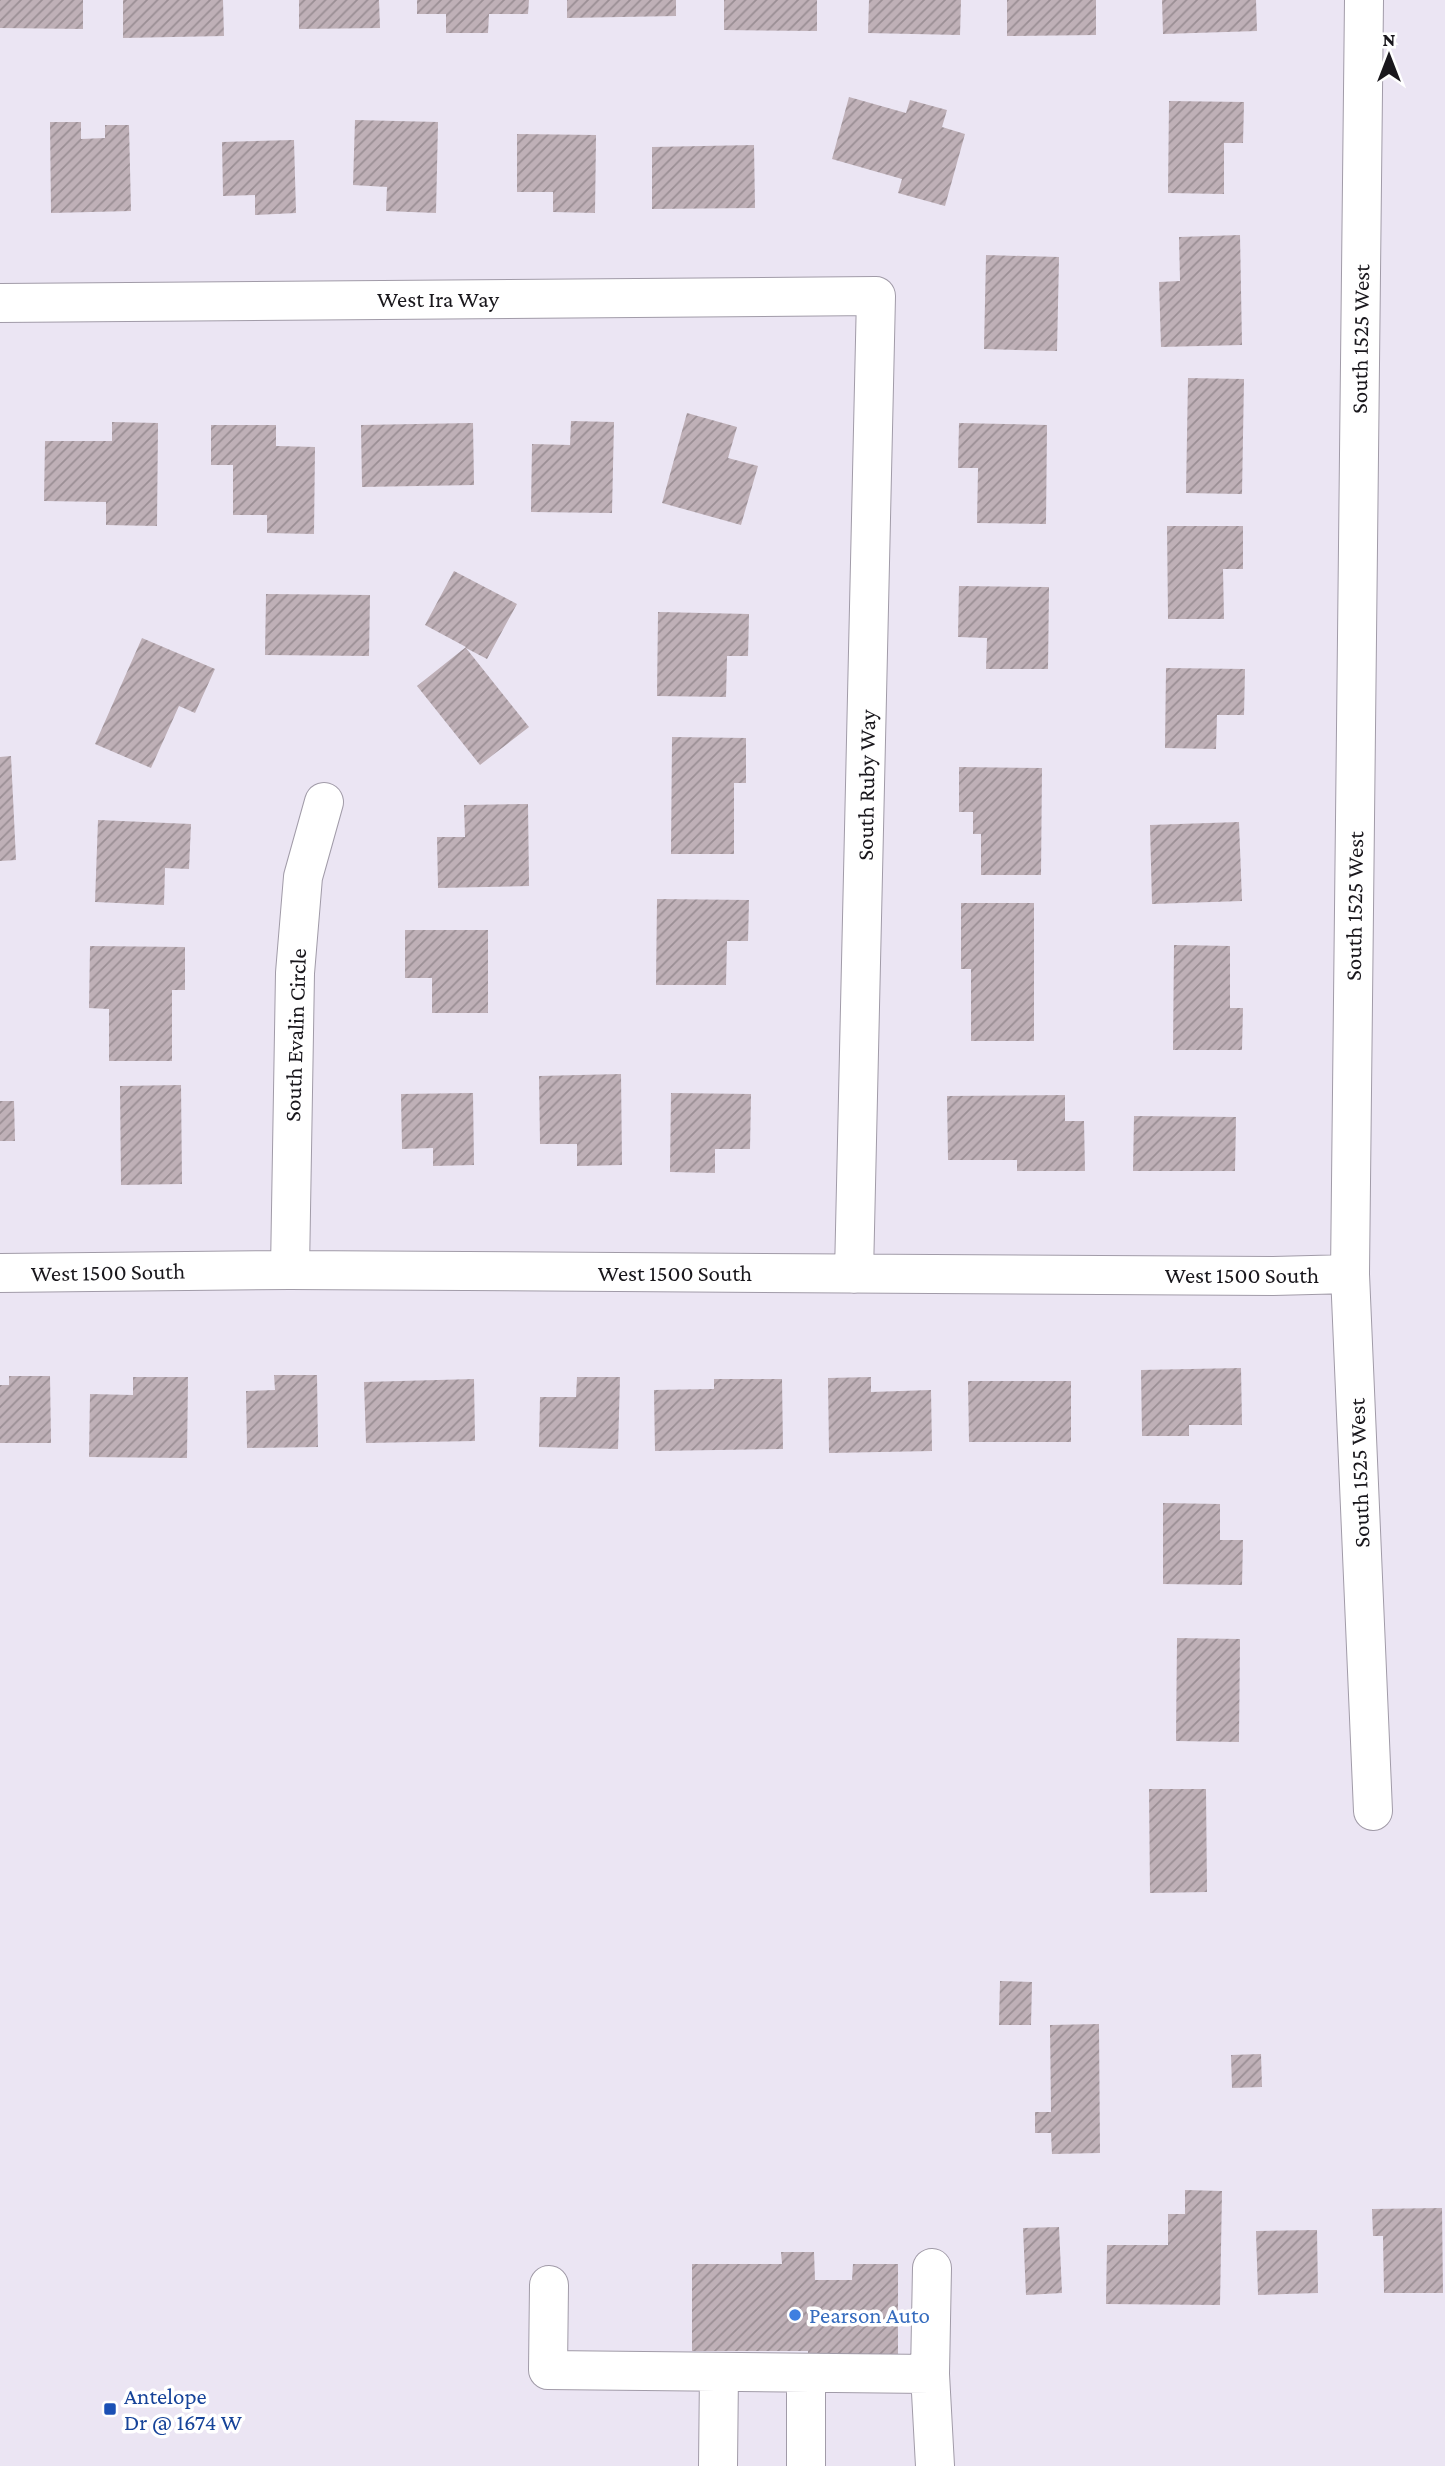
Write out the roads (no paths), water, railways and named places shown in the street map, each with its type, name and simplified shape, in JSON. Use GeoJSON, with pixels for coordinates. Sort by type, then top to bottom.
{"type":"FeatureCollection","features":[{"type":"Feature","properties":{"kind":"street","name":"South 1525 West"},"geometry":{"type":"LineString","coordinates":[[1363,0],[1350,1274],[1373,1811]]}},
{"type":"Feature","properties":{"kind":"street","name":"West Ira Way"},"geometry":{"type":"LineString","coordinates":[[0,303],[876,296]]}},
{"type":"Feature","properties":{"kind":"street","name":"South Ruby Way"},"geometry":{"type":"LineString","coordinates":[[854,1274],[876,296]]}},
{"type":"Feature","properties":{"kind":"street","name":"South Evalin Circle"},"geometry":{"type":"LineString","coordinates":[[290,1270],[295,972],[303,877],[324,802]]}},
{"type":"Feature","properties":{"kind":"street","name":"West 1500 South"},"geometry":{"type":"LineString","coordinates":[[0,1273],[290,1270],[1259,1276],[1350,1274]]}},
{"type":"Feature","properties":{"kind":"street"},"geometry":{"type":"LineString","coordinates":[[932,2268],[930,2374],[935,2466]]}},
{"type":"Feature","properties":{"kind":"street"},"geometry":{"type":"LineString","coordinates":[[549,2285],[548,2370],[930,2374]]}},
{"type":"Feature","properties":{"kind":"street"},"geometry":{"type":"LineString","coordinates":[[718,2466],[719,2372]]}},
{"type":"Feature","properties":{"kind":"street"},"geometry":{"type":"LineString","coordinates":[[806,2374],[806,2466]]}},
{"type":"Feature","properties":{"kind":"place","name":"Pearson Auto"},"geometry":{"type":"Point","coordinates":[795,2315]}},
{"type":"Feature","properties":{"kind":"place","name":"Antelope Dr @ 1674 W"},"geometry":{"type":"Point","coordinates":[110,2409]}}]}
